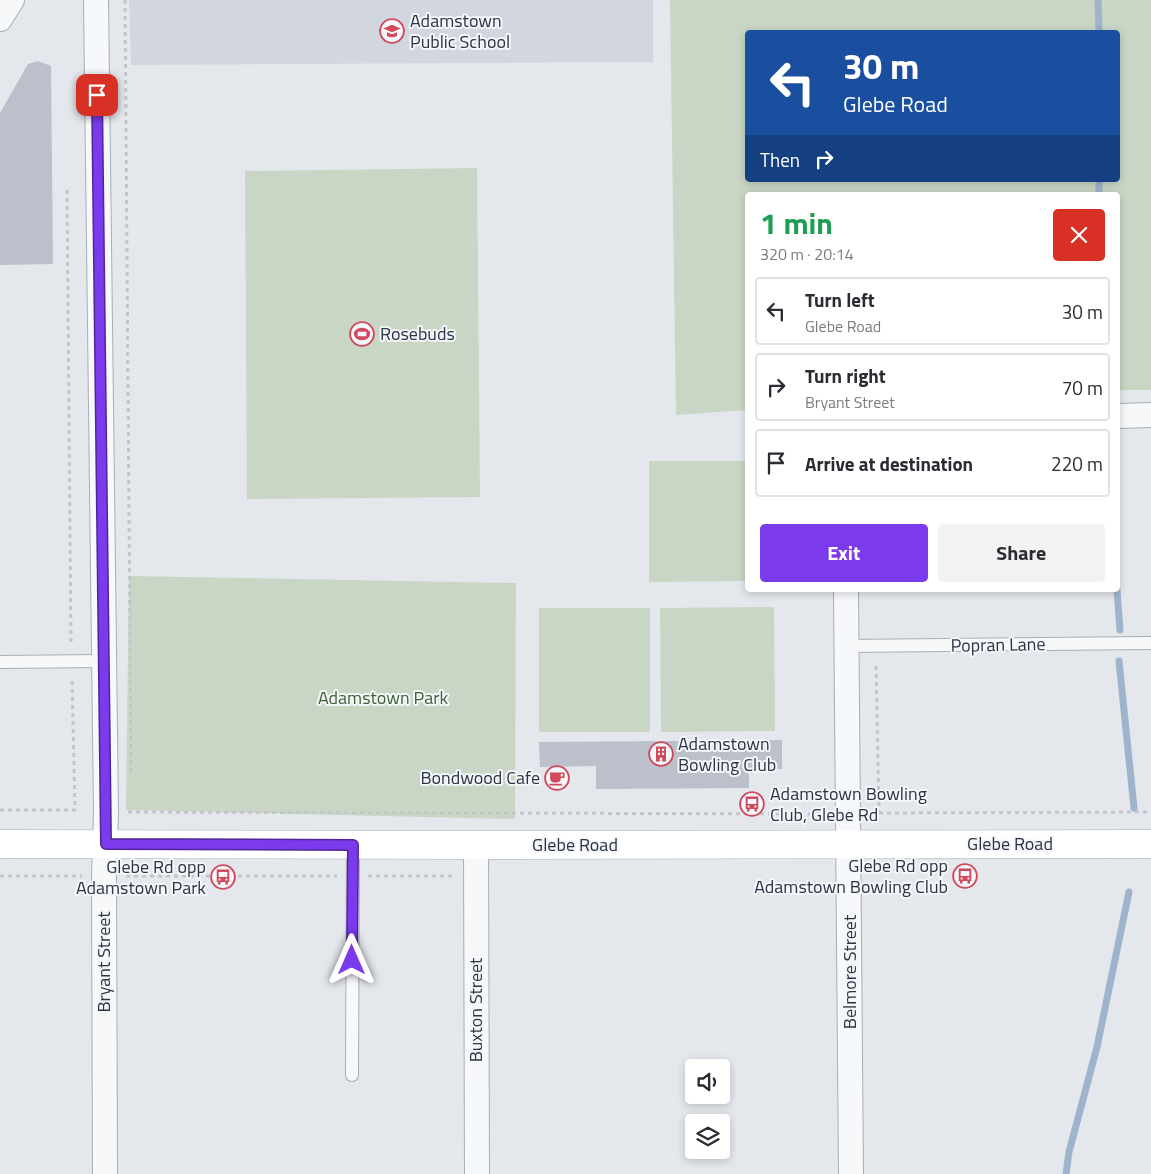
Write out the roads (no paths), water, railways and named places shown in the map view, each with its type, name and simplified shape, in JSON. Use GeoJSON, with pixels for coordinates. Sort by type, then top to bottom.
{"type":"FeatureCollection","features":[{"type":"Feature","properties":{"kind":"main road","name":"Glebe Road"},"geometry":{"type":"LineString","coordinates":[[0,844],[1151,844]]}},
{"type":"Feature","properties":{"kind":"street"},"geometry":{"type":"LineString","coordinates":[[0,19],[12,0]]}},
{"type":"Feature","properties":{"kind":"street","name":"Bryant Street"},"geometry":{"type":"LineString","coordinates":[[96,0],[106,844],[104,876],[105,1174]]}},
{"type":"Feature","properties":{"kind":"street"},"geometry":{"type":"LineString","coordinates":[[1120,416],[1151,415]]}},
{"type":"Feature","properties":{"kind":"street","name":"Belmore Street"},"geometry":{"type":"LineString","coordinates":[[846,592],[851,1174]]}},
{"type":"Feature","properties":{"kind":"street","name":"Buxton Street"},"geometry":{"type":"LineString","coordinates":[[476,845],[476,1174]]}},
{"type":"Feature","properties":{"kind":"lane","name":"Popran Lane"},"geometry":{"type":"LineString","coordinates":[[846,646],[1151,643]]}},
{"type":"Feature","properties":{"kind":"lane"},"geometry":{"type":"LineString","coordinates":[[0,662],[103,661]]}},
{"type":"Feature","properties":{"kind":"lane"},"geometry":{"type":"LineString","coordinates":[[352,1075],[353,845]]}},
{"type":"Feature","properties":{"kind":"waterway"},"geometry":{"type":"LineString","coordinates":[[1098,0],[1099,30]]}},
{"type":"Feature","properties":{"kind":"waterway"},"geometry":{"type":"LineString","coordinates":[[1099,182],[1099,192]]}},
{"type":"Feature","properties":{"kind":"waterway"},"geometry":{"type":"LineString","coordinates":[[1117,592],[1120,630]]}},
{"type":"Feature","properties":{"kind":"waterway"},"geometry":{"type":"LineString","coordinates":[[1119,661],[1134,808]]}},
{"type":"Feature","properties":{"kind":"waterway"},"geometry":{"type":"LineString","coordinates":[[1066,1174],[1069,1152],[1097,1047],[1129,892]]}},
{"type":"Feature","properties":{"kind":"place","name":"Adamstown Public School"},"geometry":{"type":"Point","coordinates":[392,31]}},
{"type":"Feature","properties":{"kind":"place","name":"Rosebuds"},"geometry":{"type":"Point","coordinates":[362,334]}},
{"type":"Feature","properties":{"kind":"place","name":"Adamstown Bowling Club"},"geometry":{"type":"Point","coordinates":[661,754]}},
{"type":"Feature","properties":{"kind":"place","name":"Bondwood Cafe"},"geometry":{"type":"Point","coordinates":[557,778]}},
{"type":"Feature","properties":{"kind":"place","name":"Adamstown Bowling Club, Glebe Rd"},"geometry":{"type":"Point","coordinates":[752,804]}},
{"type":"Feature","properties":{"kind":"place","name":"Glebe Rd opp Adamstown Bowling Club"},"geometry":{"type":"Point","coordinates":[965,876]}},
{"type":"Feature","properties":{"kind":"place","name":"Glebe Rd opp Adamstown Park"},"geometry":{"type":"Point","coordinates":[223,877]}},
{"type":"Feature","properties":{"kind":"park label","name":"Adamstown Park"},"geometry":{"type":"Point","coordinates":[383,698]}}]}
